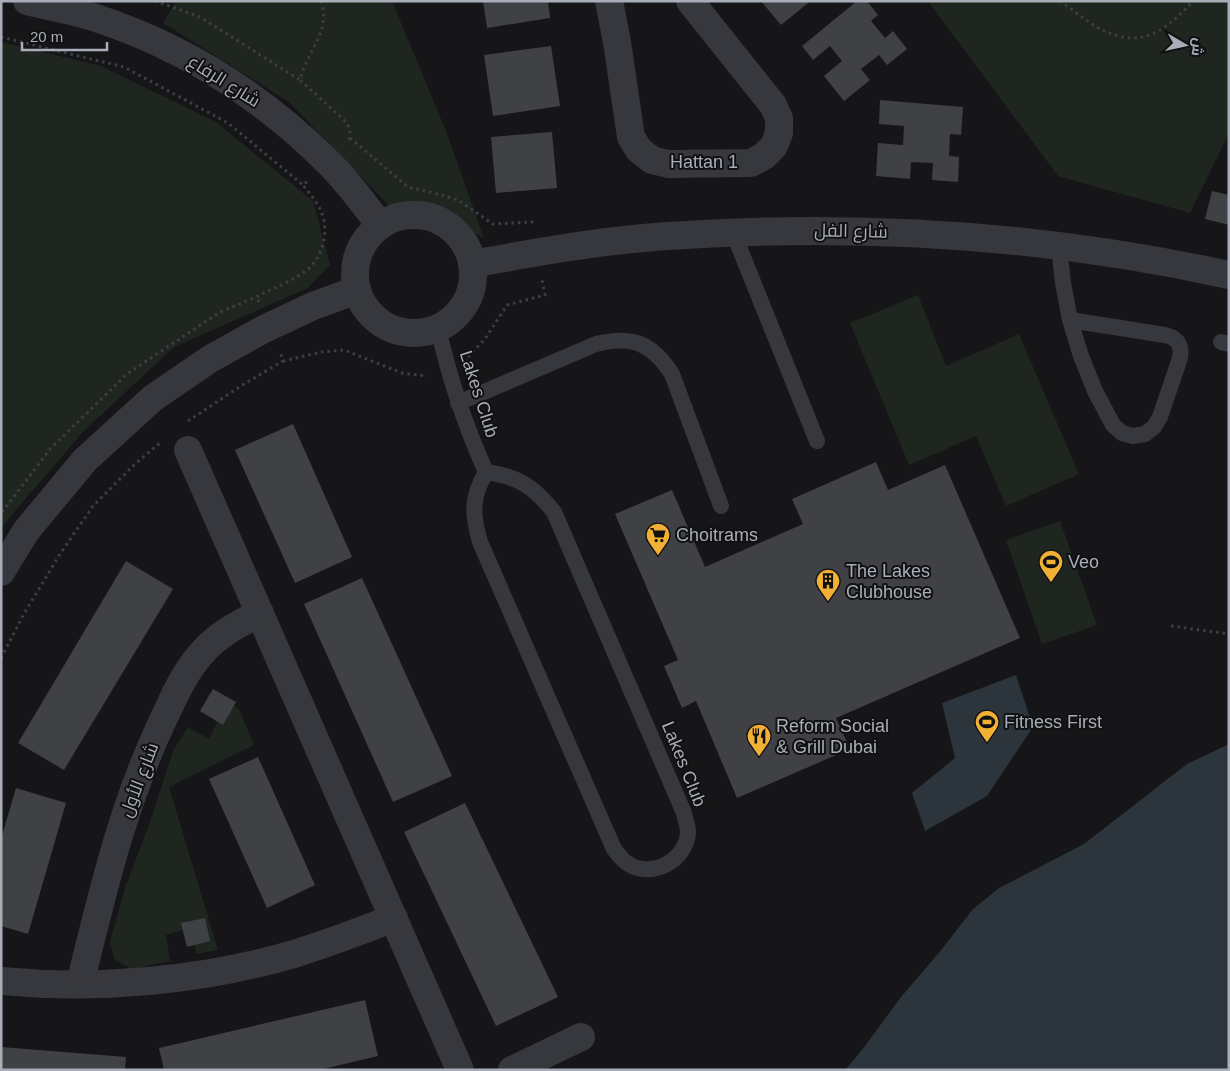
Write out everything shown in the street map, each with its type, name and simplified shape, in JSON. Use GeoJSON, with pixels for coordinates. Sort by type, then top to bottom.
{"type":"FeatureCollection","features":[{"type":"Feature","properties":{"kind":"street","name":"شارع الرفاع"},"geometry":{"type":"LineString","coordinates":[[27,1],[93,17],[158,42],[221,75],[278,116],[330,164],[356,193],[380,225]]}},
{"type":"Feature","properties":{"kind":"street","name":"Hattan 1"},"geometry":{"type":"LineString","coordinates":[[610,2],[631,137],[639,150],[652,160],[668,164],[751,163],[764,156],[774,146],[779,133],[778,118],[773,105],[690,1]]}},
{"type":"Feature","properties":{"kind":"street"},"geometry":{"type":"LineString","coordinates":[[418,214],[437,219],[453,230],[466,246],[472,264],[472,284],[466,302],[454,317],[438,328],[418,332],[398,331],[380,322],[366,308],[357,290],[354,272],[358,253],[367,237],[380,225],[398,216],[418,214]]}},
{"type":"Feature","properties":{"kind":"street","name":"شارع الفل"},"geometry":{"type":"LineString","coordinates":[[472,264],[537,252],[667,236],[814,230],[896,232],[977,238],[1136,258],[1229,275]]}},
{"type":"Feature","properties":{"kind":"street"},"geometry":{"type":"LineString","coordinates":[[1,572],[26,531],[85,460],[153,398],[210,359],[270,326],[313,306],[357,290]]}},
{"type":"Feature","properties":{"kind":"street"},"geometry":{"type":"LineString","coordinates":[[188,450],[460,1070]]}},
{"type":"Feature","properties":{"kind":"street","name":"شارع الأول"},"geometry":{"type":"LineString","coordinates":[[80,984],[111,860],[130,800],[153,741],[176,692],[201,654],[228,630],[260,613]]}},
{"type":"Feature","properties":{"kind":"street"},"geometry":{"type":"LineString","coordinates":[[1,981],[80,984],[135,982],[188,976],[240,967],[292,954],[343,938],[394,918]]}},
{"type":"Feature","properties":{"kind":"street"},"geometry":{"type":"LineString","coordinates":[[512,1070],[581,1037]]}},
{"type":"Feature","properties":{"kind":"lane"},"geometry":{"type":"LineString","coordinates":[[733,232],[817,441]]}},
{"type":"Feature","properties":{"kind":"lane"},"geometry":{"type":"LineString","coordinates":[[1058,247],[1070,320],[1081,356],[1095,391],[1113,425],[1122,433],[1133,436],[1144,434],[1154,427],[1160,417],[1180,358],[1181,349],[1178,341],[1165,334],[1070,320]]}},
{"type":"Feature","properties":{"kind":"lane","name":"Lakes Club"},"geometry":{"type":"LineString","coordinates":[[438,328],[458,403],[470,438],[486,472]]}},
{"type":"Feature","properties":{"kind":"lane"},"geometry":{"type":"LineString","coordinates":[[458,403],[596,344],[614,340],[632,341],[648,348],[662,359],[672,374],[721,506]]}},
{"type":"Feature","properties":{"kind":"lane","name":"Lakes Club"},"geometry":{"type":"LineString","coordinates":[[486,472],[505,474],[524,482],[540,495],[554,512],[684,813],[688,832],[682,852],[666,865],[647,870],[628,864],[614,849],[480,542],[475,524],[474,506],[477,488],[486,472]]}},
{"type":"Feature","properties":{"kind":"path"},"geometry":{"type":"LineString","coordinates":[[155,1],[200,18],[300,80]]}},
{"type":"Feature","properties":{"kind":"path"},"geometry":{"type":"LineString","coordinates":[[1060,1],[1109,32],[1128,37],[1149,36],[1167,27],[1193,1]]}},
{"type":"Feature","properties":{"kind":"path"},"geometry":{"type":"LineString","coordinates":[[1,37],[124,67],[228,123],[303,185]]}},
{"type":"Feature","properties":{"kind":"path"},"geometry":{"type":"LineString","coordinates":[[186,423],[244,384],[284,361],[321,352],[344,350],[402,374],[426,376],[448,371],[460,365],[485,339],[508,305],[545,295],[532,222],[493,224],[458,200],[408,187],[350,138]]}},
{"type":"Feature","properties":{"kind":"path"},"geometry":{"type":"LineString","coordinates":[[270,326],[284,361]]}},
{"type":"Feature","properties":{"kind":"path"},"geometry":{"type":"LineString","coordinates":[[1,658],[25,612],[60,554],[93,506],[134,465],[163,440]]}},
{"type":"Feature","properties":{"kind":"path"},"geometry":{"type":"LineString","coordinates":[[1172,626],[1229,634]]}},
{"type":"Feature","properties":{"kind":"shaded area"},"geometry":{"type":"Polygon","coordinates":[[[176,1],[392,1],[446,131],[484,238],[429,210],[393,210],[289,102],[163,23],[176,1]]]}},
{"type":"Feature","properties":{"kind":"shaded area"},"geometry":{"type":"Polygon","coordinates":[[[928,1],[1229,1],[1229,133],[1190,213],[1058,176],[928,1]]]}},
{"type":"Feature","properties":{"kind":"shaded area"},"geometry":{"type":"Polygon","coordinates":[[[1,42],[101,66],[216,122],[313,201],[330,265],[308,288],[174,347],[84,431],[1,529],[1,42]]]}},
{"type":"Feature","properties":{"kind":"shaded area"},"geometry":{"type":"Polygon","coordinates":[[[918,295],[946,366],[1019,334],[1079,474],[1006,506],[976,436],[909,465],[850,323],[918,295]]]}},
{"type":"Feature","properties":{"kind":"shaded area","name":"Veo"},"geometry":{"type":"Polygon","coordinates":[[[1060,521],[1097,625],[1042,644],[1006,540],[1060,521]]]}},
{"type":"Feature","properties":{"kind":"shaded area","name":"Fitness First"},"geometry":{"type":"Polygon","coordinates":[[[1016,675],[1033,727],[987,796],[925,831],[912,793],[955,758],[942,703],[1016,675]]]}},
{"type":"Feature","properties":{"kind":"shaded area"},"geometry":{"type":"Polygon","coordinates":[[[206,694],[218,696],[239,709],[254,745],[169,787],[218,950],[196,954],[192,927],[166,935],[170,961],[132,969],[115,960],[110,942],[125,888],[150,822],[173,751],[188,727],[209,739],[224,708],[206,694]]]}},
{"type":"Feature","properties":{"kind":"shaded area"},"geometry":{"type":"Polygon","coordinates":[[[1229,744],[1229,1070],[845,1070],[901,997],[973,909],[999,888],[1084,844],[1187,764],[1229,744]]]}},
{"type":"Feature","properties":{"kind":"building"},"geometry":{"type":"Polygon","coordinates":[[[483,1],[548,1],[550,18],[487,28],[483,1]]]}},
{"type":"Feature","properties":{"kind":"building"},"geometry":{"type":"Polygon","coordinates":[[[761,1],[807,1],[808,3],[781,25],[761,1]]]}},
{"type":"Feature","properties":{"kind":"building"},"geometry":{"type":"Polygon","coordinates":[[[857,1],[867,1],[878,15],[871,21],[885,38],[893,31],[907,49],[887,65],[879,55],[861,69],[870,80],[844,101],[824,76],[842,61],[830,46],[813,60],[802,46],[857,1]]]}},
{"type":"Feature","properties":{"kind":"building"},"geometry":{"type":"Polygon","coordinates":[[[551,46],[560,106],[493,116],[484,55],[551,46]]]}},
{"type":"Feature","properties":{"kind":"building"},"geometry":{"type":"Polygon","coordinates":[[[880,100],[963,107],[961,135],[950,134],[949,156],[959,157],[958,182],[932,180],[933,163],[911,162],[910,179],[876,176],[878,143],[903,145],[904,126],[879,124],[880,100]]]}},
{"type":"Feature","properties":{"kind":"building"},"geometry":{"type":"Polygon","coordinates":[[[552,132],[557,188],[496,193],[491,137],[552,132]]]}},
{"type":"Feature","properties":{"kind":"building"},"geometry":{"type":"Polygon","coordinates":[[[1212,191],[1229,195],[1229,225],[1205,219],[1212,191]]]}},
{"type":"Feature","properties":{"kind":"building"},"geometry":{"type":"Polygon","coordinates":[[[293,424],[352,557],[295,583],[235,450],[293,424]]]}},
{"type":"Feature","properties":{"kind":"building","name":"The Lakes Clubhouse"},"geometry":{"type":"Polygon","coordinates":[[[876,462],[888,490],[945,465],[1020,638],[836,718],[850,749],[737,798],[696,701],[682,708],[664,666],[678,660],[615,514],[672,490],[705,567],[803,524],[792,499],[876,462]]]}},
{"type":"Feature","properties":{"kind":"building"},"geometry":{"type":"Polygon","coordinates":[[[126,561],[173,589],[64,770],[18,743],[126,561]]]}},
{"type":"Feature","properties":{"kind":"building"},"geometry":{"type":"Polygon","coordinates":[[[362,578],[452,776],[393,802],[304,604],[362,578]]]}},
{"type":"Feature","properties":{"kind":"building"},"geometry":{"type":"Polygon","coordinates":[[[213,689],[236,702],[223,725],[200,711],[213,689]]]}},
{"type":"Feature","properties":{"kind":"building"},"geometry":{"type":"Polygon","coordinates":[[[258,757],[315,885],[267,908],[209,779],[258,757]]]}},
{"type":"Feature","properties":{"kind":"building"},"geometry":{"type":"Polygon","coordinates":[[[16,788],[66,803],[28,934],[1,926],[1,839],[16,788]]]}},
{"type":"Feature","properties":{"kind":"building"},"geometry":{"type":"Polygon","coordinates":[[[465,803],[558,997],[496,1026],[404,832],[465,803]]]}},
{"type":"Feature","properties":{"kind":"building"},"geometry":{"type":"Polygon","coordinates":[[[205,918],[210,941],[187,947],[181,923],[205,918]]]}},
{"type":"Feature","properties":{"kind":"building"},"geometry":{"type":"Polygon","coordinates":[[[365,1000],[378,1056],[319,1070],[164,1070],[159,1048],[365,1000]]]}},
{"type":"Feature","properties":{"kind":"building"},"geometry":{"type":"Polygon","coordinates":[[[1,1047],[126,1057],[125,1070],[1,1070],[1,1047]]]}},
{"type":"Feature","properties":{"kind":"place","name":"Choitrams"},"geometry":{"type":"Point","coordinates":[658,556]}},
{"type":"Feature","properties":{"kind":"place","name":"Veo"},"geometry":{"type":"Point","coordinates":[1051,583]}},
{"type":"Feature","properties":{"kind":"place","name":"The Lakes Clubhouse"},"geometry":{"type":"Point","coordinates":[828,602]}},
{"type":"Feature","properties":{"kind":"place","name":"Fitness First"},"geometry":{"type":"Point","coordinates":[987,743]}},
{"type":"Feature","properties":{"kind":"place","name":"Reform Social & Grill Dubai"},"geometry":{"type":"Point","coordinates":[759,757]}}]}
